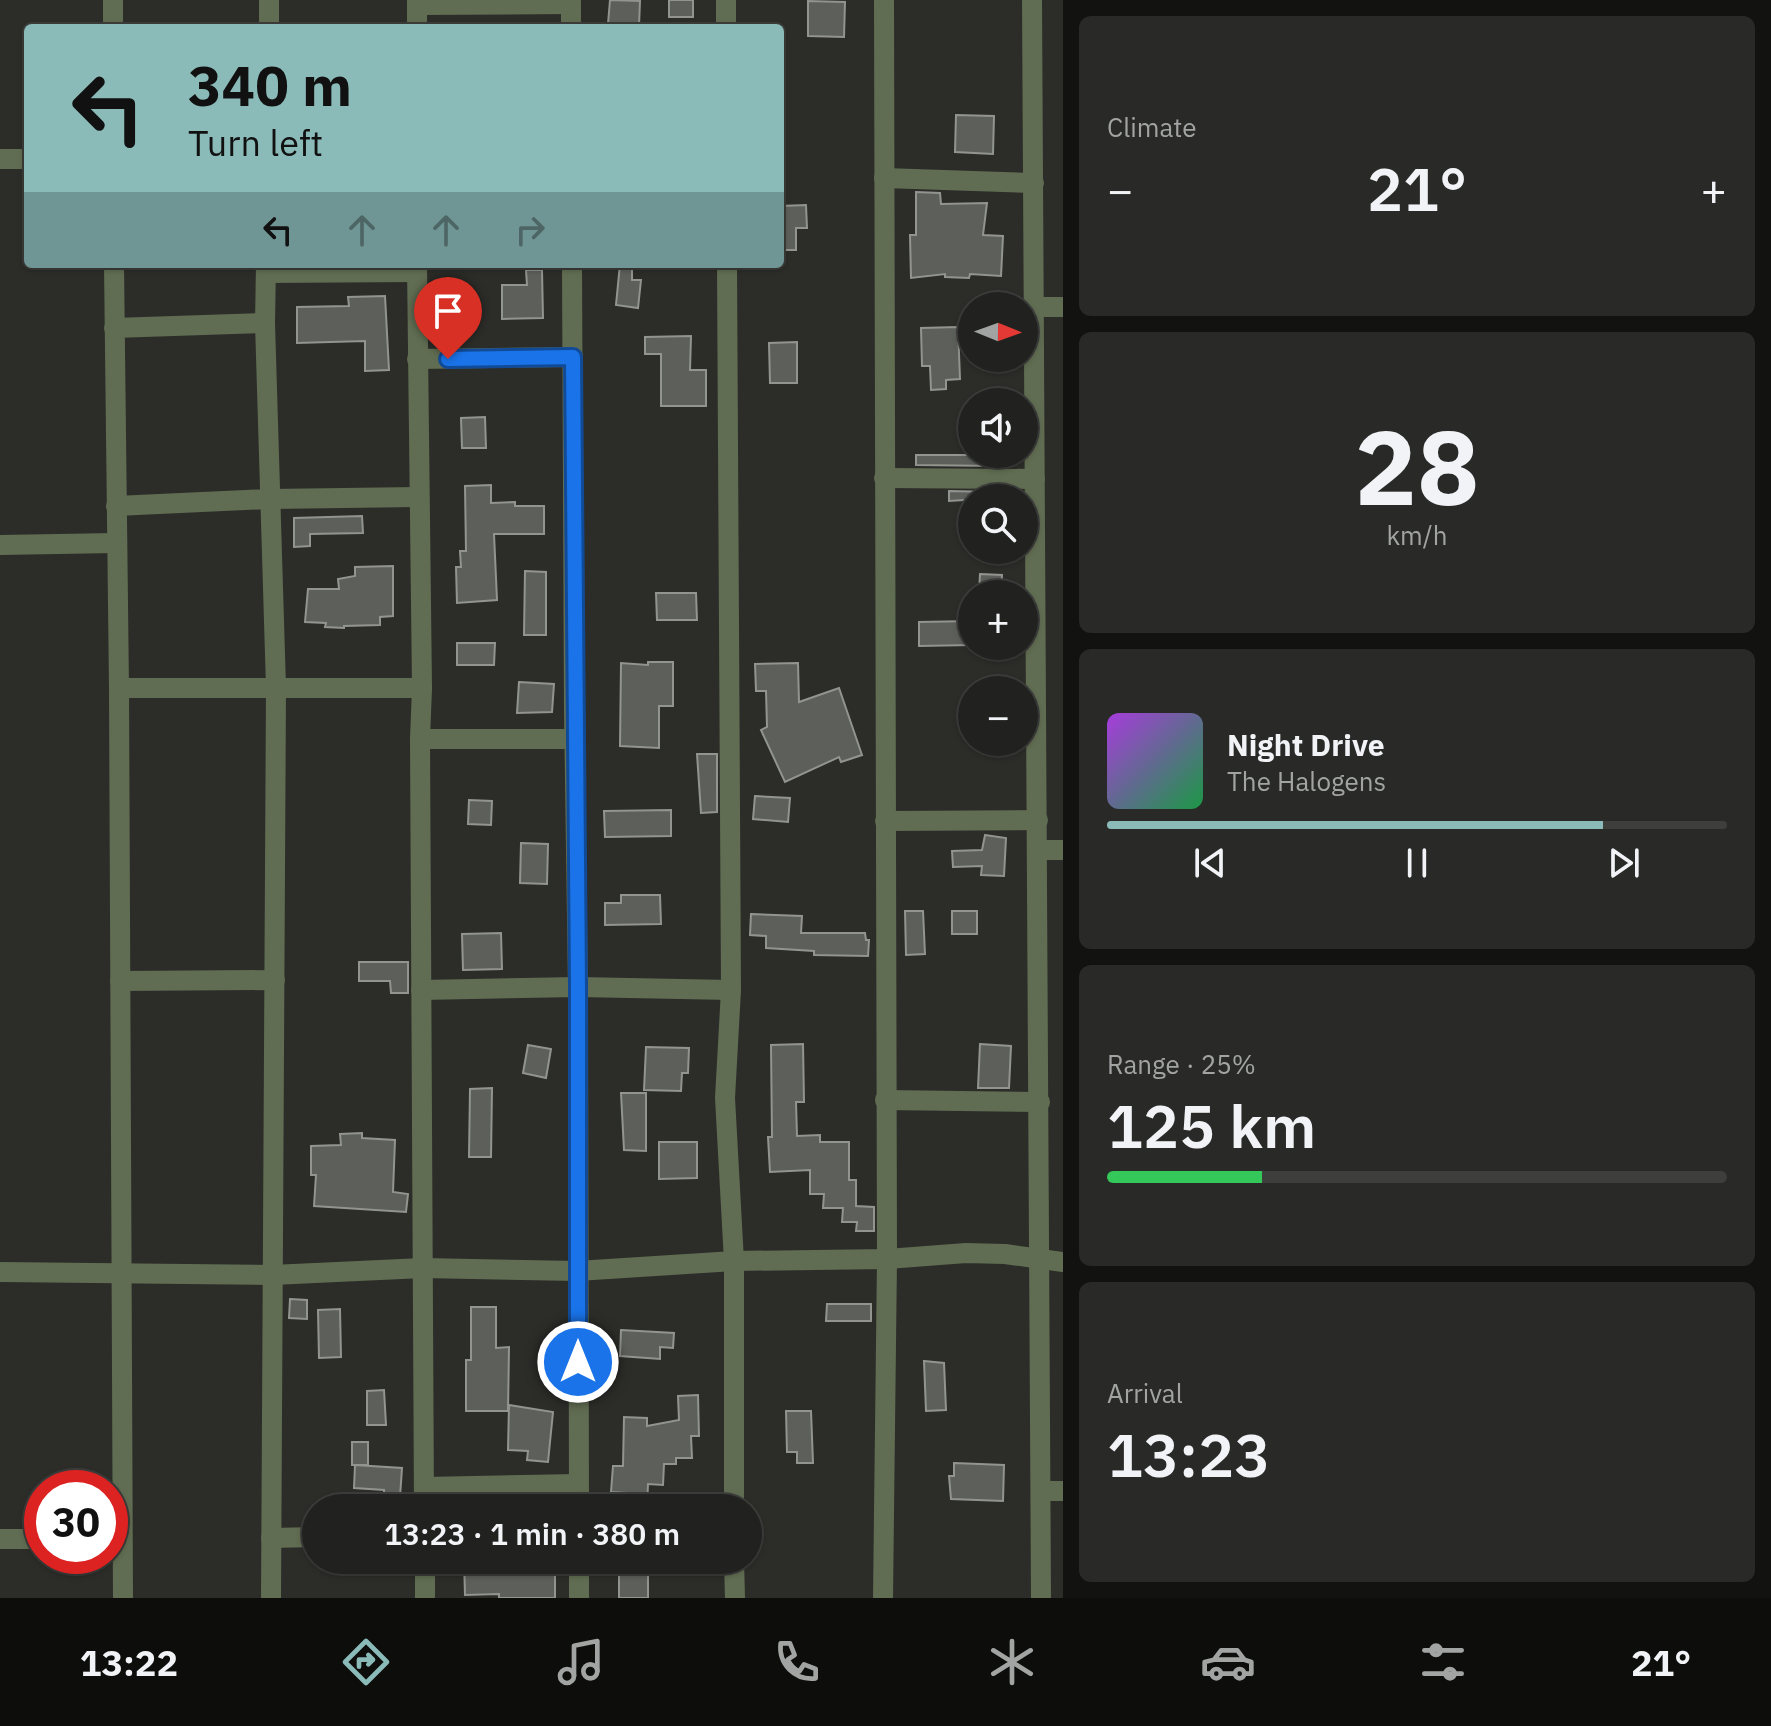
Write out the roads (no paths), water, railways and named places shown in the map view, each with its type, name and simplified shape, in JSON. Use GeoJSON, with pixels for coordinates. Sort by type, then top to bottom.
{"type":"FeatureCollection","features":[{"type":"Feature","properties":{"kind":"street"},"geometry":{"type":"LineString","coordinates":[[113,0],[113,24]]}},
{"type":"Feature","properties":{"kind":"street"},"geometry":{"type":"LineString","coordinates":[[269,0],[269,24]]}},
{"type":"Feature","properties":{"kind":"street"},"geometry":{"type":"LineString","coordinates":[[726,0],[726,24]]}},
{"type":"Feature","properties":{"kind":"street"},"geometry":{"type":"LineString","coordinates":[[883,1598],[887,1259],[884,0]]}},
{"type":"Feature","properties":{"kind":"street"},"geometry":{"type":"LineString","coordinates":[[1032,0],[1034,292]]}},
{"type":"Feature","properties":{"kind":"street"},"geometry":{"type":"LineString","coordinates":[[417,24],[417,2],[571,2],[571,24]]}},
{"type":"Feature","properties":{"kind":"street"},"geometry":{"type":"LineString","coordinates":[[0,159],[24,159]]}},
{"type":"Feature","properties":{"kind":"street"},"geometry":{"type":"LineString","coordinates":[[884,178],[1034,183]]}},
{"type":"Feature","properties":{"kind":"street"},"geometry":{"type":"LineString","coordinates":[[114,268],[122,1275],[118,1470]]}},
{"type":"Feature","properties":{"kind":"street"},"geometry":{"type":"LineString","coordinates":[[271,1598],[276,687],[269,499],[266,269],[417,268],[422,688],[424,1494]]}},
{"type":"Feature","properties":{"kind":"street"},"geometry":{"type":"LineString","coordinates":[[572,268],[578,1494]]}},
{"type":"Feature","properties":{"kind":"street"},"geometry":{"type":"LineString","coordinates":[[727,268],[731,990],[725,1098],[734,1261],[734,1494]]}},
{"type":"Feature","properties":{"kind":"street"},"geometry":{"type":"LineString","coordinates":[[1038,307],[1063,307]]}},
{"type":"Feature","properties":{"kind":"street"},"geometry":{"type":"LineString","coordinates":[[114,328],[265,323]]}},
{"type":"Feature","properties":{"kind":"street"},"geometry":{"type":"LineString","coordinates":[[417,359],[573,357]]}},
{"type":"Feature","properties":{"kind":"street"},"geometry":{"type":"LineString","coordinates":[[1034,372],[1041,1598]]}},
{"type":"Feature","properties":{"kind":"street"},"geometry":{"type":"LineString","coordinates":[[884,478],[1035,479]]}},
{"type":"Feature","properties":{"kind":"street"},"geometry":{"type":"LineString","coordinates":[[116,506],[269,499],[418,497]]}},
{"type":"Feature","properties":{"kind":"street"},"geometry":{"type":"LineString","coordinates":[[0,545],[116,543]]}},
{"type":"Feature","properties":{"kind":"street"},"geometry":{"type":"LineString","coordinates":[[119,688],[422,688]]}},
{"type":"Feature","properties":{"kind":"street"},"geometry":{"type":"LineString","coordinates":[[420,739],[574,739]]}},
{"type":"Feature","properties":{"kind":"street"},"geometry":{"type":"LineString","coordinates":[[885,821],[1038,820]]}},
{"type":"Feature","properties":{"kind":"street"},"geometry":{"type":"LineString","coordinates":[[1037,850],[1063,850]]}},
{"type":"Feature","properties":{"kind":"street"},"geometry":{"type":"LineString","coordinates":[[120,981],[275,980]]}},
{"type":"Feature","properties":{"kind":"street"},"geometry":{"type":"LineString","coordinates":[[421,990],[578,987],[731,990]]}},
{"type":"Feature","properties":{"kind":"street"},"geometry":{"type":"LineString","coordinates":[[885,1100],[1040,1102]]}},
{"type":"Feature","properties":{"kind":"street"},"geometry":{"type":"LineString","coordinates":[[0,1272],[272,1275],[423,1268],[577,1271],[734,1261],[887,1259],[966,1253],[1005,1254],[1063,1262]]}},
{"type":"Feature","properties":{"kind":"street"},"geometry":{"type":"LineString","coordinates":[[468,1494],[578,1484]]}},
{"type":"Feature","properties":{"kind":"street"},"geometry":{"type":"LineString","coordinates":[[1041,1491],[1063,1491]]}},
{"type":"Feature","properties":{"kind":"street"},"geometry":{"type":"LineString","coordinates":[[271,1538],[302,1537]]}},
{"type":"Feature","properties":{"kind":"street"},"geometry":{"type":"LineString","coordinates":[[0,1539],[24,1539]]}},
{"type":"Feature","properties":{"kind":"street"},"geometry":{"type":"LineString","coordinates":[[120,1574],[123,1598]]}},
{"type":"Feature","properties":{"kind":"street"},"geometry":{"type":"LineString","coordinates":[[425,1574],[425,1598]]}},
{"type":"Feature","properties":{"kind":"street"},"geometry":{"type":"LineString","coordinates":[[579,1574],[579,1598]]}},
{"type":"Feature","properties":{"kind":"street"},"geometry":{"type":"LineString","coordinates":[[734,1574],[735,1598]]}}]}
